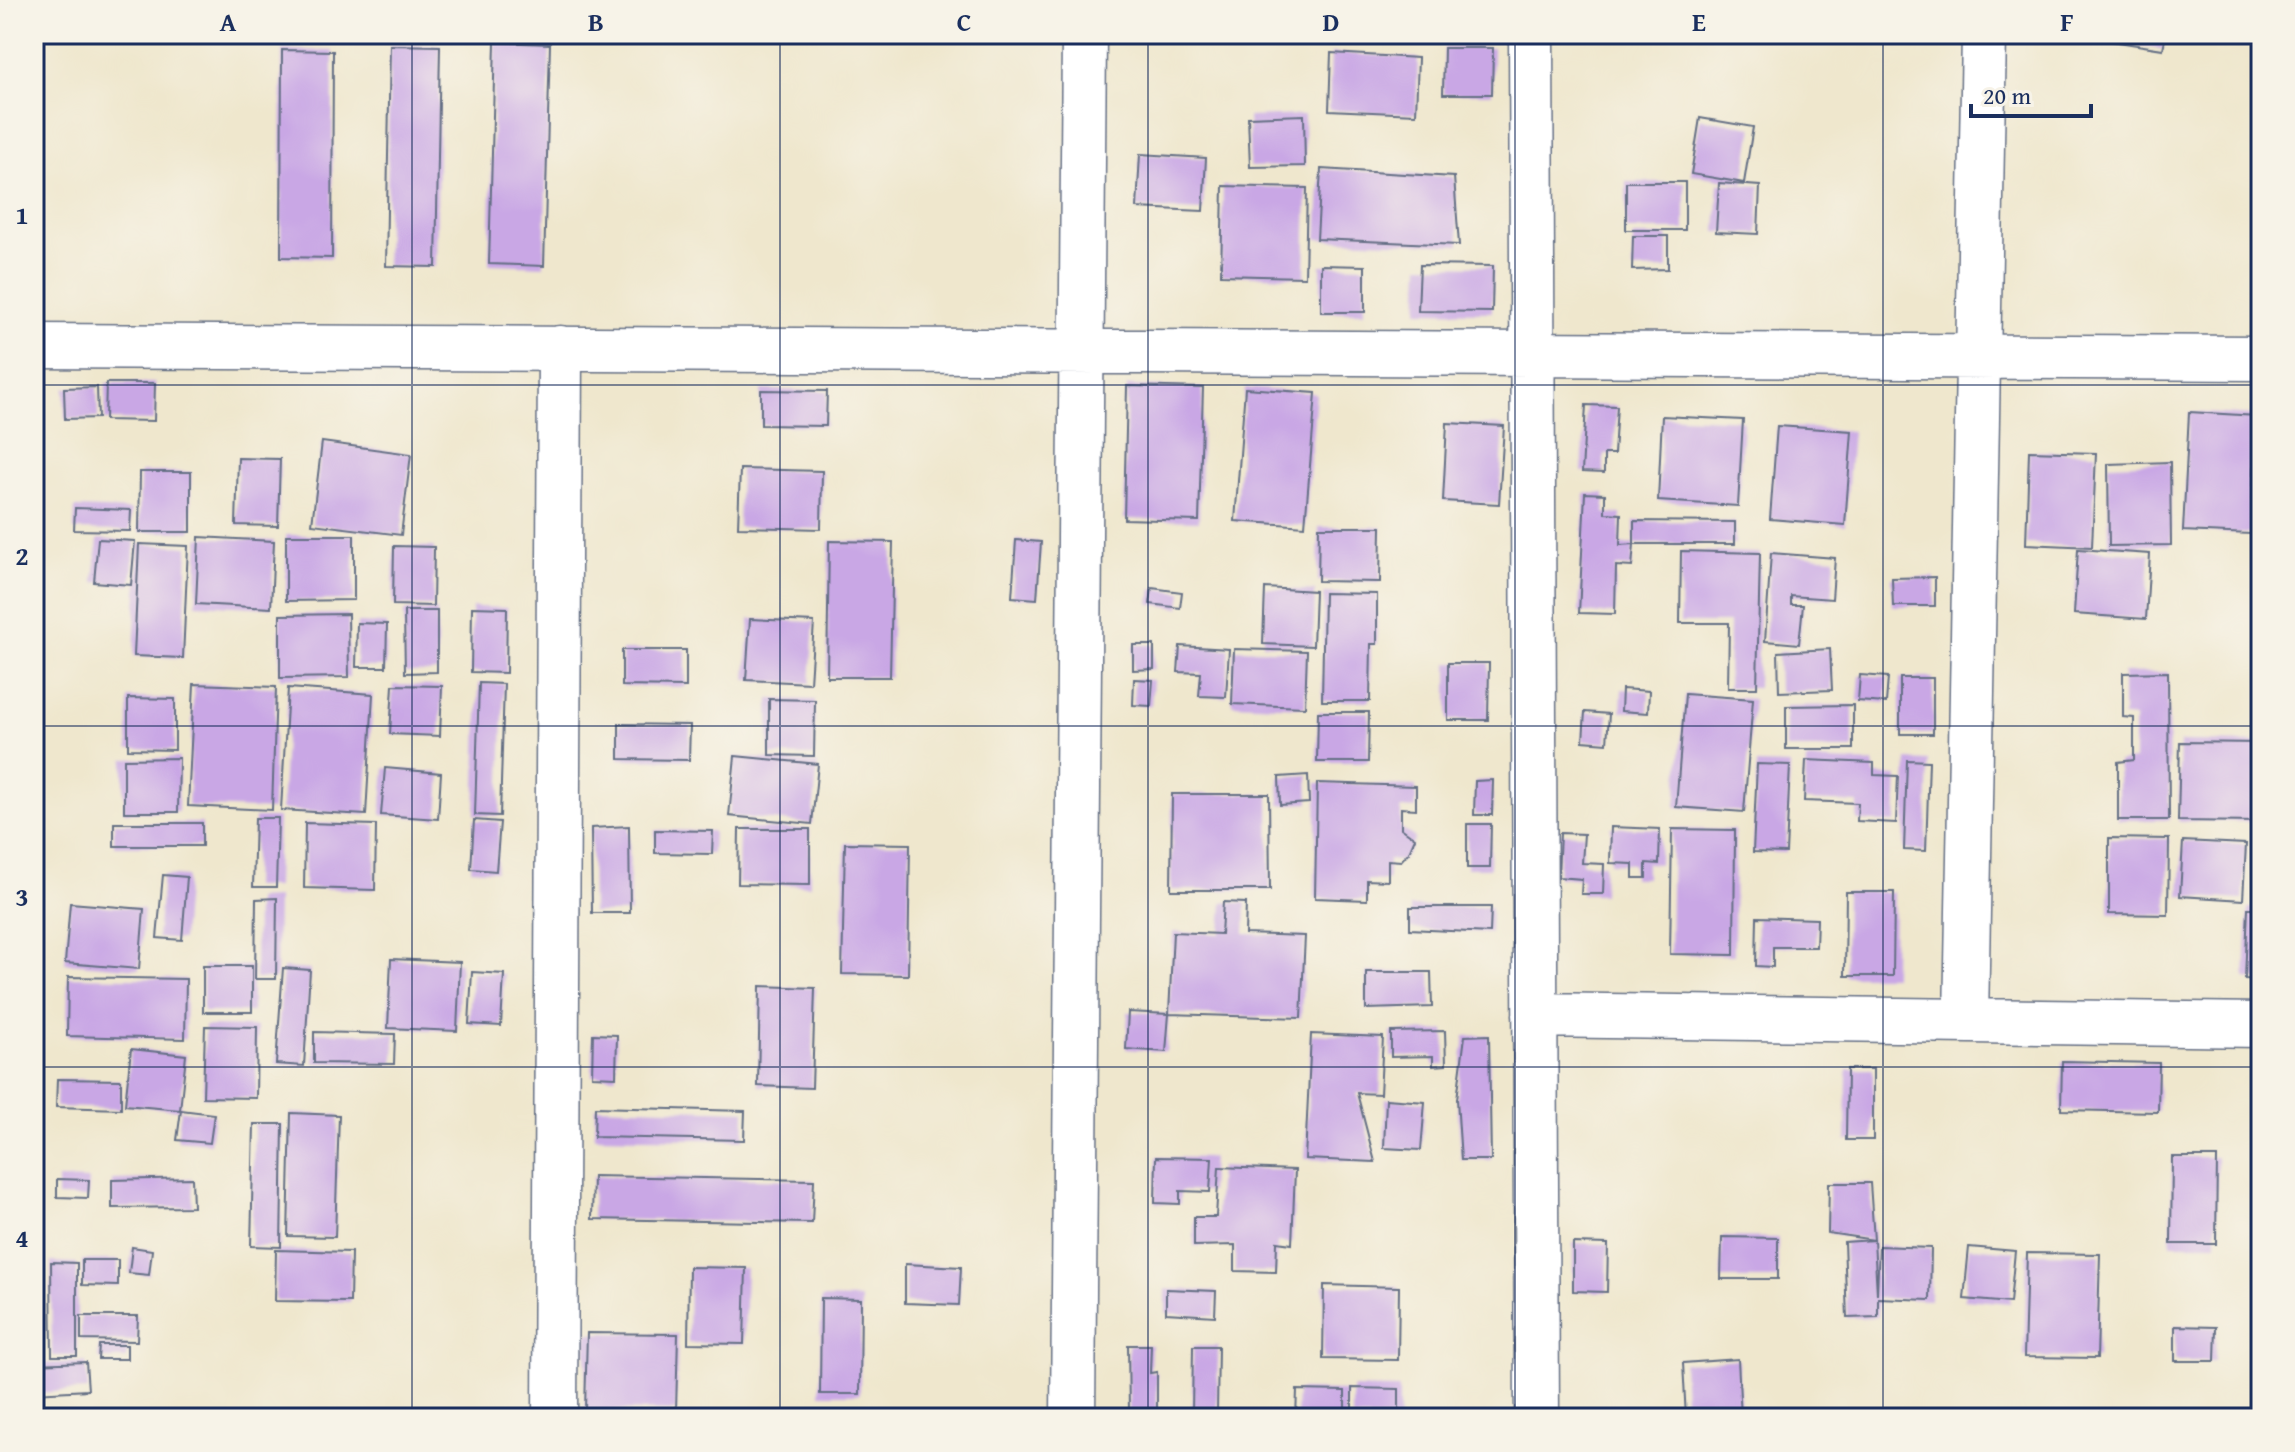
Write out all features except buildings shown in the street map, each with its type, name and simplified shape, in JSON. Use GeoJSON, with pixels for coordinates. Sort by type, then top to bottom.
{"type":"FeatureCollection","features":[{"type":"Feature","properties":{"kind":"street"},"geometry":{"type":"LineString","coordinates":[[1073,1418],[1084,34]]}},
{"type":"Feature","properties":{"kind":"street"},"geometry":{"type":"LineString","coordinates":[[1531,34],[1537,1418]]}},
{"type":"Feature","properties":{"kind":"street"},"geometry":{"type":"LineString","coordinates":[[1966,1021],[1984,34]]}},
{"type":"Feature","properties":{"kind":"street"},"geometry":{"type":"LineString","coordinates":[[34,346],[2261,358]]}},
{"type":"Feature","properties":{"kind":"street"},"geometry":{"type":"LineString","coordinates":[[555,1418],[560,348]]}},
{"type":"Feature","properties":{"kind":"street"},"geometry":{"type":"LineString","coordinates":[[1535,1015],[2261,1025]]}}]}
